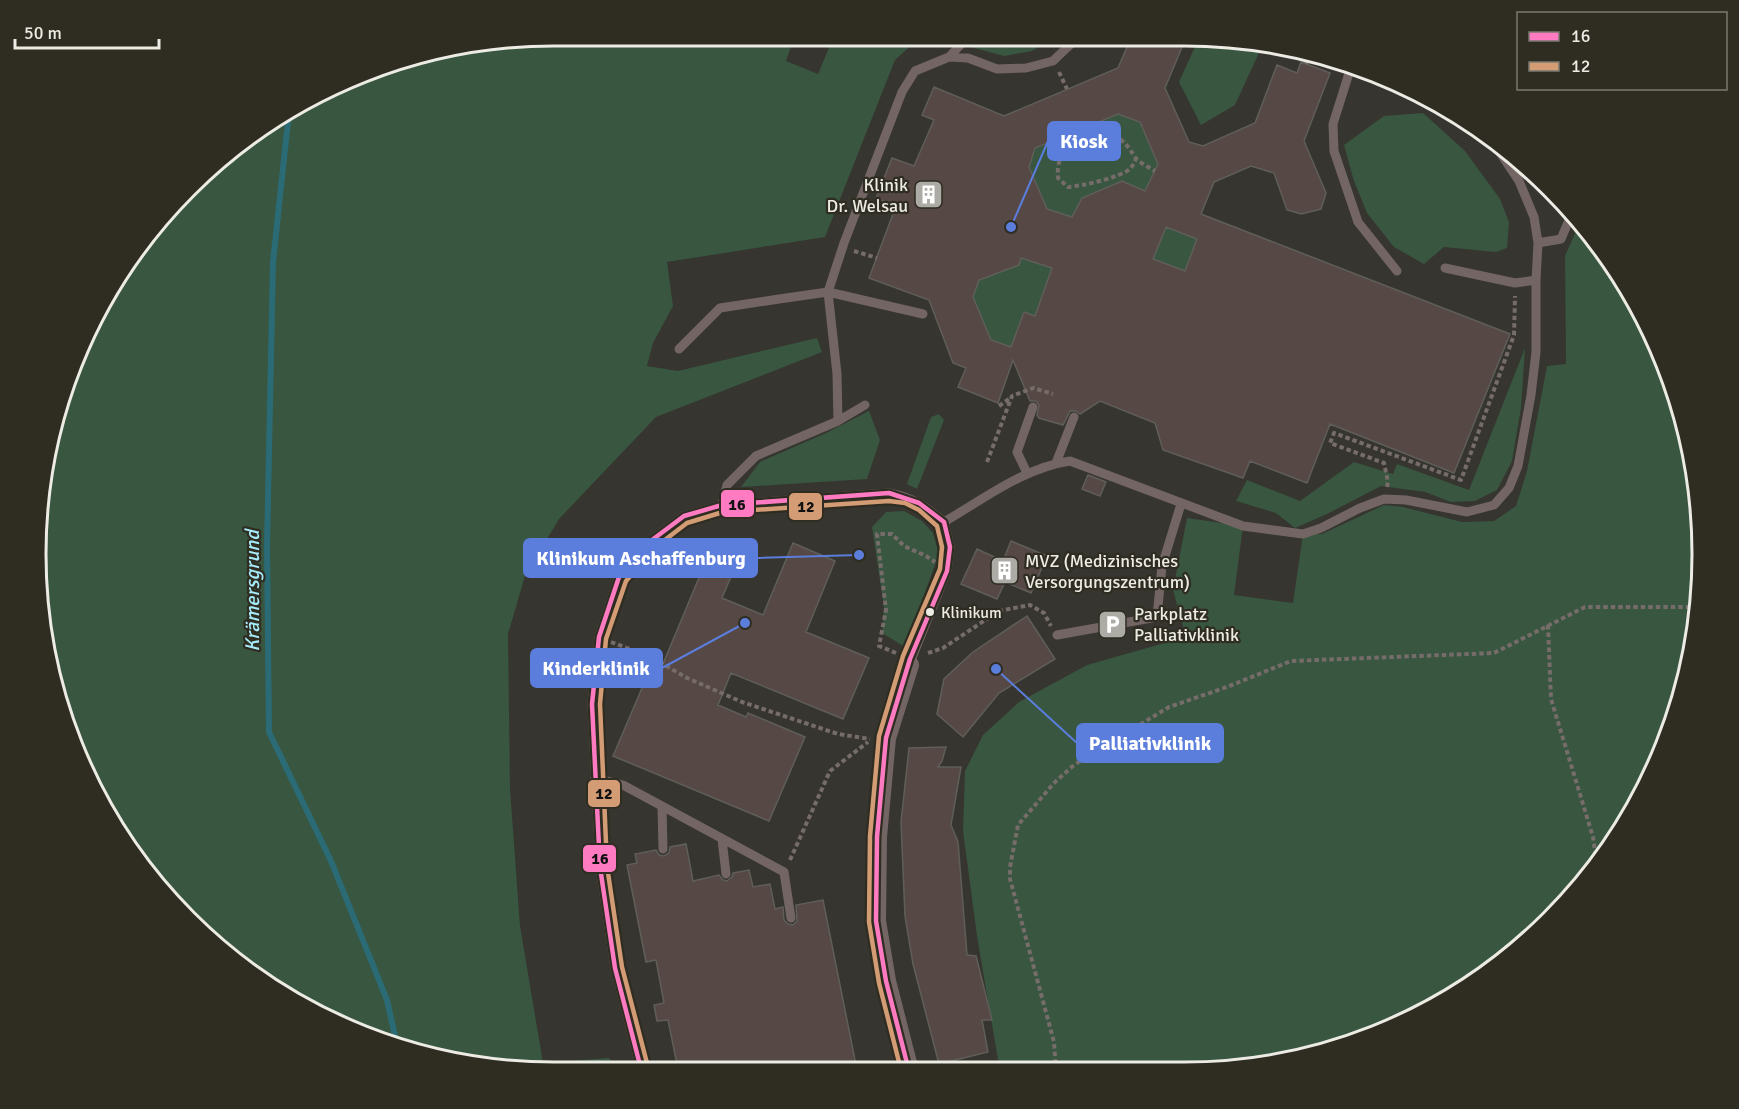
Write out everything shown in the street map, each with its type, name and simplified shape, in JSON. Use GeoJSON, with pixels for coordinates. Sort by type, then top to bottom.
{"type":"FeatureCollection","features":[{"type":"Feature","properties":{"kind":"street"},"geometry":{"type":"LineString","coordinates":[[907,1062],[886,981],[876,921],[879,739],[909,662]]}},
{"type":"Feature","properties":{"kind":"lane"},"geometry":{"type":"LineString","coordinates":[[838,421],[837,374],[828,292],[842,248],[902,92],[915,71],[949,57],[961,46]]}},
{"type":"Feature","properties":{"kind":"lane"},"geometry":{"type":"LineString","coordinates":[[968,46],[968,58]]}},
{"type":"Feature","properties":{"kind":"lane"},"geometry":{"type":"LineString","coordinates":[[949,57],[968,58],[997,69],[1026,68],[1053,61],[1069,46]]}},
{"type":"Feature","properties":{"kind":"lane"},"geometry":{"type":"LineString","coordinates":[[1349,73],[1334,124],[1334,151],[1358,222],[1397,271]]}},
{"type":"Feature","properties":{"kind":"lane"},"geometry":{"type":"LineString","coordinates":[[944,522],[1027,473],[1056,463],[1070,461],[1243,526],[1303,534],[1384,499],[1406,500],[1467,512],[1494,505],[1509,488],[1518,466],[1536,352],[1538,243],[1534,217],[1519,180],[1507,162]]}},
{"type":"Feature","properties":{"kind":"lane"},"geometry":{"type":"LineString","coordinates":[[1538,243],[1561,239],[1568,222]]}},
{"type":"Feature","properties":{"kind":"lane"},"geometry":{"type":"LineString","coordinates":[[1445,268],[1515,283],[1536,280]]}},
{"type":"Feature","properties":{"kind":"lane"},"geometry":{"type":"LineString","coordinates":[[679,349],[720,308],[828,292],[923,314]]}},
{"type":"Feature","properties":{"kind":"lane"},"geometry":{"type":"LineString","coordinates":[[722,506],[727,485],[756,456],[838,421],[865,405]]}},
{"type":"Feature","properties":{"kind":"lane"},"geometry":{"type":"LineString","coordinates":[[1027,473],[1017,452],[1033,407]]}},
{"type":"Feature","properties":{"kind":"lane"},"geometry":{"type":"LineString","coordinates":[[1056,463],[1074,417]]}},
{"type":"Feature","properties":{"kind":"lane"},"geometry":{"type":"LineString","coordinates":[[639,1062],[615,968],[600,867],[595,778],[592,704],[599,637],[619,577],[652,540],[684,516],[722,506],[889,493],[907,496],[923,504],[944,522],[950,547],[947,572],[909,662]]}},
{"type":"Feature","properties":{"kind":"lane"},"geometry":{"type":"LineString","coordinates":[[1057,635],[1157,617],[1162,566],[1181,504]]}},
{"type":"Feature","properties":{"kind":"lane"},"geometry":{"type":"LineString","coordinates":[[595,778],[622,785],[784,872],[791,918]]}},
{"type":"Feature","properties":{"kind":"lane"},"geometry":{"type":"LineString","coordinates":[[662,807],[663,849]]}},
{"type":"Feature","properties":{"kind":"lane"},"geometry":{"type":"LineString","coordinates":[[722,839],[726,874]]}},
{"type":"Feature","properties":{"kind":"path"},"geometry":{"type":"LineString","coordinates":[[1083,128],[1089,140]]}},
{"type":"Feature","properties":{"kind":"path"},"geometry":{"type":"LineString","coordinates":[[1136,159],[1131,168],[1085,185],[1068,187],[1058,178],[1057,166],[1063,152],[1105,134],[1117,137],[1126,143],[1133,150],[1136,159],[1155,171]]}},
{"type":"Feature","properties":{"kind":"path"},"geometry":{"type":"LineString","coordinates":[[842,248],[876,258]]}},
{"type":"Feature","properties":{"kind":"path"},"geometry":{"type":"LineString","coordinates":[[1388,482],[1384,462],[1330,443],[1334,433],[1461,480],[1514,335],[1515,283]]}},
{"type":"Feature","properties":{"kind":"path"},"geometry":{"type":"LineString","coordinates":[[999,406],[1012,396],[1033,388],[1053,394]]}},
{"type":"Feature","properties":{"kind":"path"},"geometry":{"type":"LineString","coordinates":[[987,462],[1012,396]]}},
{"type":"Feature","properties":{"kind":"path"},"geometry":{"type":"LineString","coordinates":[[879,646],[886,610],[876,534],[892,534],[904,546],[926,556],[947,572]]}},
{"type":"Feature","properties":{"kind":"path"},"geometry":{"type":"LineString","coordinates":[[909,662],[943,648],[999,611],[1030,605],[1044,612],[1057,635]]}},
{"type":"Feature","properties":{"kind":"path"},"geometry":{"type":"LineString","coordinates":[[1055,1062],[1054,1042],[1010,879],[1010,867],[1018,825],[1054,783],[1074,765],[1169,707],[1291,661],[1494,652],[1585,607],[1689,607]]}},
{"type":"Feature","properties":{"kind":"path"},"geometry":{"type":"LineString","coordinates":[[1548,625],[1551,699],[1593,837],[1595,854]]}},
{"type":"Feature","properties":{"kind":"path"},"geometry":{"type":"LineString","coordinates":[[599,637],[651,657],[687,678],[742,702],[838,734],[879,739]]}},
{"type":"Feature","properties":{"kind":"path"},"geometry":{"type":"LineString","coordinates":[[784,872],[830,771],[879,739]]}},
{"type":"Feature","properties":{"kind":"green space"},"geometry":{"type":"Polygon","coordinates":[[[791,46],[786,61],[818,74],[830,46],[910,46],[895,60],[825,237],[667,262],[673,306],[653,343],[647,366],[678,371],[817,338],[822,352],[656,417],[559,519],[525,576],[508,634],[510,789],[520,926],[543,1062],[455,1053],[391,1036],[330,1010],[272,977],[245,958],[195,914],[151,864],[115,808],[85,749],[64,686],[51,621],[46,554],[51,488],[64,423],[85,360],[115,300],[132,272],[151,245],[195,195],[245,151],[272,132],[330,99],[391,73],[455,56],[521,48],[791,46]]]}},
{"type":"Feature","properties":{"kind":"green space"},"geometry":{"type":"Polygon","coordinates":[[[967,46],[1040,46],[1032,51],[1004,56],[967,46]]]}},
{"type":"Feature","properties":{"kind":"green space"},"geometry":{"type":"Polygon","coordinates":[[[1195,47],[1259,52],[1235,105],[1201,125],[1179,82],[1195,47]]]}},
{"type":"Feature","properties":{"kind":"green space"},"geometry":{"type":"Polygon","coordinates":[[[1423,113],[1465,151],[1500,199],[1509,222],[1507,248],[1496,252],[1444,247],[1424,264],[1394,247],[1367,213],[1354,181],[1344,145],[1384,116],[1423,113]]]}},
{"type":"Feature","properties":{"kind":"green space"},"geometry":{"type":"Polygon","coordinates":[[[1118,114],[1140,122],[1158,164],[1145,191],[1122,181],[1072,217],[1047,209],[1029,167],[1035,148],[1118,114]]]}},
{"type":"Feature","properties":{"kind":"green space"},"geometry":{"type":"Polygon","coordinates":[[[1166,227],[1197,239],[1185,271],[1153,259],[1166,227]]]}},
{"type":"Feature","properties":{"kind":"green space"},"geometry":{"type":"Polygon","coordinates":[[[1576,231],[1607,272],[1640,330],[1666,391],[1675,423],[1683,455],[1691,521],[1691,588],[1688,621],[1675,686],[1654,749],[1607,837],[1588,864],[1544,914],[1494,958],[1467,977],[1409,1010],[1348,1036],[1284,1053],[1218,1061],[998,1062],[977,936],[963,831],[965,771],[983,735],[1019,702],[1087,665],[1186,637],[1173,590],[1187,518],[1243,526],[1234,595],[1293,603],[1303,534],[1322,534],[1384,505],[1403,507],[1462,522],[1494,521],[1516,506],[1527,471],[1547,366],[1566,364],[1565,256],[1576,231]]]}},
{"type":"Feature","properties":{"kind":"green space"},"geometry":{"type":"Polygon","coordinates":[[[1021,258],[1052,268],[1035,316],[1024,312],[1011,347],[991,340],[973,297],[979,280],[1019,265],[1021,258]]]}},
{"type":"Feature","properties":{"kind":"green space"},"geometry":{"type":"Polygon","coordinates":[[[1525,348],[1521,408],[1512,461],[1497,490],[1475,501],[1451,502],[1425,492],[1381,486],[1295,528],[1276,513],[1236,501],[1247,480],[1300,501],[1354,462],[1393,474],[1397,464],[1469,490],[1525,348]]]}},
{"type":"Feature","properties":{"kind":"green space"},"geometry":{"type":"Polygon","coordinates":[[[869,411],[880,440],[867,479],[741,487],[760,462],[869,411]]]}},
{"type":"Feature","properties":{"kind":"green space"},"geometry":{"type":"Polygon","coordinates":[[[939,414],[944,420],[917,489],[907,484],[931,417],[939,414]]]}},
{"type":"Feature","properties":{"kind":"green space"},"geometry":{"type":"Polygon","coordinates":[[[904,511],[922,521],[933,533],[939,554],[905,647],[882,633],[884,607],[872,527],[886,512],[904,511]]]}},
{"type":"Feature","properties":{"kind":"green space"},"geometry":{"type":"Polygon","coordinates":[[[609,1058],[612,1062],[556,1062],[609,1058]]]}},
{"type":"Feature","properties":{"kind":"building"},"geometry":{"type":"Polygon","coordinates":[[[1127,46],[1182,46],[1165,88],[1189,142],[1203,146],[1255,123],[1277,65],[1297,73],[1301,62],[1330,73],[1304,141],[1326,193],[1321,209],[1301,214],[1287,210],[1274,173],[1251,166],[1214,182],[1201,214],[1510,334],[1454,473],[1330,424],[1307,483],[1250,461],[1243,478],[1163,450],[1155,423],[1100,401],[1080,414],[1070,411],[1063,425],[1039,418],[1037,415],[1039,405],[1036,401],[1030,401],[1013,360],[998,403],[958,387],[966,368],[953,363],[929,300],[869,278],[896,206],[876,198],[892,158],[914,166],[934,120],[922,115],[934,87],[1004,116],[1118,68],[1127,46]],[[1118,114],[1035,148],[1029,167],[1047,209],[1072,217],[1082,198],[1122,181],[1145,191],[1158,164],[1140,122],[1118,114]],[[1166,227],[1153,259],[1185,271],[1197,239],[1166,227]],[[1021,258],[1019,265],[979,280],[973,297],[991,340],[1011,347],[1024,312],[1035,316],[1052,268],[1021,258]]]}},
{"type":"Feature","properties":{"kind":"building"},"geometry":{"type":"Polygon","coordinates":[[[1088,475],[1106,482],[1100,496],[1082,489],[1088,475]]]}},
{"type":"Feature","properties":{"kind":"building","name":"MVZ (Medizinisches Versorgungszentrum)"},"geometry":{"type":"Polygon","coordinates":[[[1011,541],[1047,556],[1031,593],[1005,582],[997,599],[961,584],[977,549],[1003,561],[1011,541]]]}},
{"type":"Feature","properties":{"kind":"building"},"geometry":{"type":"Polygon","coordinates":[[[793,543],[835,561],[806,632],[869,658],[843,719],[731,673],[718,705],[746,717],[748,713],[805,737],[769,821],[613,756],[651,667],[660,671],[711,549],[738,560],[722,598],[763,615],[793,543]]]}},
{"type":"Feature","properties":{"kind":"building"},"geometry":{"type":"Polygon","coordinates":[[[1027,616],[1055,659],[999,693],[963,737],[937,714],[944,679],[973,652],[1027,616]]]}},
{"type":"Feature","properties":{"kind":"building"},"geometry":{"type":"Polygon","coordinates":[[[946,747],[938,767],[961,767],[951,825],[958,842],[967,955],[976,956],[992,1020],[982,1020],[988,1052],[947,1062],[938,1062],[913,964],[905,916],[901,822],[909,748],[946,747]]]}},
{"type":"Feature","properties":{"kind":"building"},"geometry":{"type":"Polygon","coordinates":[[[686,844],[693,881],[719,875],[727,881],[733,873],[749,870],[753,887],[770,884],[775,909],[783,907],[784,920],[788,924],[793,925],[797,921],[796,905],[823,900],[855,1062],[677,1062],[668,1020],[657,1021],[654,1005],[664,1003],[656,960],[646,962],[627,865],[637,863],[635,854],[656,850],[659,855],[664,856],[669,853],[670,847],[686,844]]]}},
{"type":"Feature","properties":{"kind":"waterway","name":"Krämersgrund"},"geometry":{"type":"LineString","coordinates":[[288,122],[273,262],[267,546],[269,732],[331,861],[387,1000],[395,1037]]}},
{"type":"Feature","properties":{"kind":"transit line","name":"16"},"geometry":{"type":"LineString","coordinates":[[639,1062],[615,968],[600,867],[592,704],[599,637],[619,577],[652,540],[684,516],[722,505],[889,493],[919,503],[944,522]]}},
{"type":"Feature","properties":{"kind":"transit line","name":"12"},"geometry":{"type":"LineString","coordinates":[[647,1062],[622,967],[607,866],[600,704],[606,639],[626,581],[657,546],[687,523],[723,512],[889,501],[905,503],[919,510],[937,526],[942,547],[940,569],[903,656],[879,736],[870,836],[869,922],[879,983],[899,1062]]}},
{"type":"Feature","properties":{"kind":"transit line","name":"16"},"geometry":{"type":"LineString","coordinates":[[907,1062],[886,981],[876,921],[877,837],[886,738],[910,659],[947,571],[950,547],[944,522]]}},
{"type":"Feature","properties":{"kind":"place","name":"Klinik Dr. Welsau"},"geometry":{"type":"Point","coordinates":[929,195]}},
{"type":"Feature","properties":{"kind":"place","name":"Kiosk"},"geometry":{"type":"Point","coordinates":[1011,227]}},
{"type":"Feature","properties":{"kind":"place","name":"Klinikum Aschaffenburg"},"geometry":{"type":"Point","coordinates":[859,555]}},
{"type":"Feature","properties":{"kind":"place","name":"MVZ (Medizinisches Versorgungszentrum)"},"geometry":{"type":"Point","coordinates":[1004,571]}},
{"type":"Feature","properties":{"kind":"place","name":"Klinikum"},"geometry":{"type":"Point","coordinates":[930,612]}},
{"type":"Feature","properties":{"kind":"place","name":"Kinderklinik"},"geometry":{"type":"Point","coordinates":[745,623]}},
{"type":"Feature","properties":{"kind":"place","name":"Parkplatz Palliativklinik"},"geometry":{"type":"Point","coordinates":[1113,624]}},
{"type":"Feature","properties":{"kind":"place","name":"Palliativklinik"},"geometry":{"type":"Point","coordinates":[996,669]}}]}
